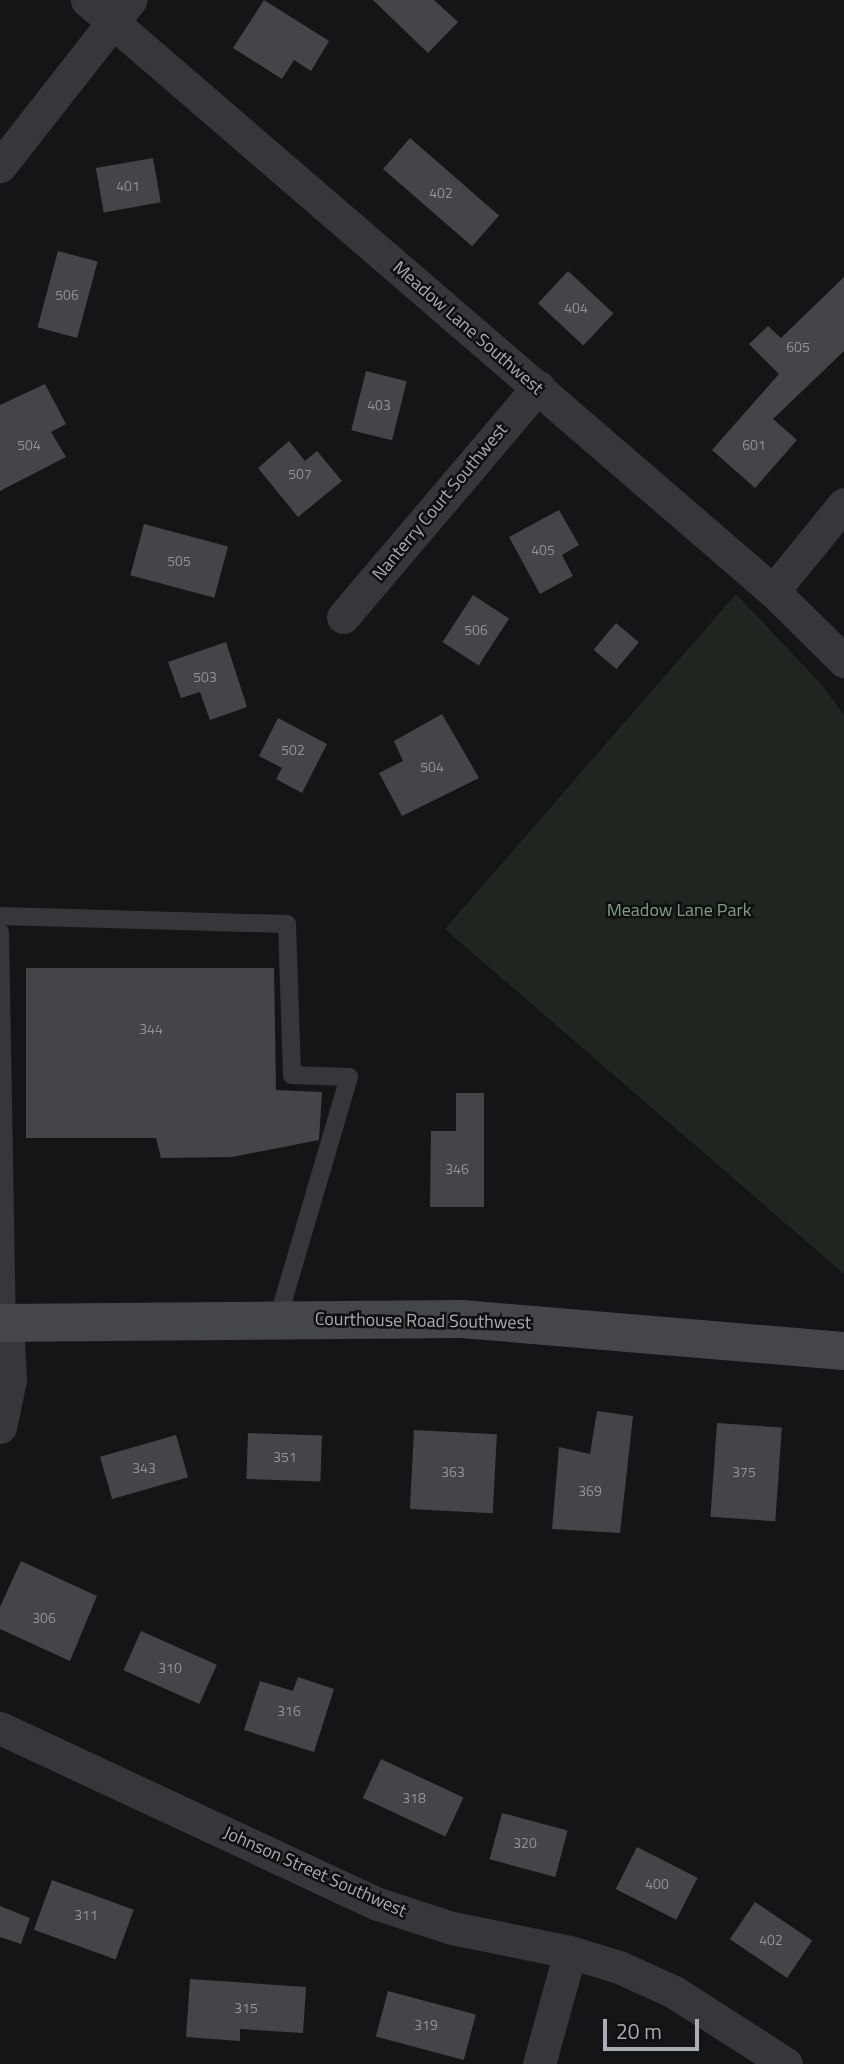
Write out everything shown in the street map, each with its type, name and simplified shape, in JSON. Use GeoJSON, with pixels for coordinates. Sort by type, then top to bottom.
{"type":"FeatureCollection","features":[{"type":"Feature","properties":{"kind":"street"},"geometry":{"type":"LineString","coordinates":[[0,166],[110,7]]}},
{"type":"Feature","properties":{"kind":"street","name":"Meadow Lane Southwest"},"geometry":{"type":"LineString","coordinates":[[110,7],[537,387],[773,591],[844,661]]}},
{"type":"Feature","properties":{"kind":"street","name":"Nanterry Court Southwest"},"geometry":{"type":"LineString","coordinates":[[343,617],[537,387]]}},
{"type":"Feature","properties":{"kind":"street"},"geometry":{"type":"LineString","coordinates":[[773,591],[844,504]]}},
{"type":"Feature","properties":{"kind":"street","name":"Courthouse Road Southwest"},"geometry":{"type":"LineString","coordinates":[[4,1323],[462,1319],[844,1351]]}},
{"type":"Feature","properties":{"kind":"street"},"geometry":{"type":"LineString","coordinates":[[0,1427],[10,1380],[4,1323]]}},
{"type":"Feature","properties":{"kind":"street","name":"Johnson Street Southwest"},"geometry":{"type":"LineString","coordinates":[[0,1728],[378,1904],[452,1928],[570,1952],[619,1967],[674,1992],[786,2064]]}},
{"type":"Feature","properties":{"kind":"street"},"geometry":{"type":"LineString","coordinates":[[539,2064],[570,1952]]}},
{"type":"Feature","properties":{"kind":"lane"},"geometry":{"type":"LineString","coordinates":[[0,916],[287,924],[292,1075],[349,1077],[278,1319]]}},
{"type":"Feature","properties":{"kind":"lane"},"geometry":{"type":"LineString","coordinates":[[0,932],[4,1323]]}},
{"type":"Feature","properties":{"kind":"green space","name":"Meadow Lane Park"},"geometry":{"type":"Polygon","coordinates":[[[736,594],[822,685],[844,715],[844,1274],[445,929],[736,594]]]}},
{"type":"Feature","properties":{"kind":"building"},"geometry":{"type":"Polygon","coordinates":[[[264,0],[329,41],[311,71],[294,60],[282,79],[233,48],[264,0]]]}},
{"type":"Feature","properties":{"kind":"building"},"geometry":{"type":"Polygon","coordinates":[[[373,0],[434,0],[458,22],[428,53],[373,0]]]}},
{"type":"Feature","properties":{"kind":"building"},"geometry":{"type":"Polygon","coordinates":[[[410,138],[499,215],[472,246],[383,169],[410,138]]]}},
{"type":"Feature","properties":{"kind":"building"},"geometry":{"type":"Polygon","coordinates":[[[153,158],[161,202],[104,212],[96,168],[153,158]]]}},
{"type":"Feature","properties":{"kind":"building"},"geometry":{"type":"Polygon","coordinates":[[[58,251],[98,262],[77,338],[38,327],[58,251]]]}},
{"type":"Feature","properties":{"kind":"building"},"geometry":{"type":"Polygon","coordinates":[[[568,271],[613,313],[583,345],[538,303],[568,271]]]}},
{"type":"Feature","properties":{"kind":"building"},"geometry":{"type":"Polygon","coordinates":[[[844,277],[844,351],[773,419],[797,440],[755,488],[712,450],[779,374],[749,344],[768,326],[781,338],[844,277]]]}},
{"type":"Feature","properties":{"kind":"building"},"geometry":{"type":"Polygon","coordinates":[[[366,371],[407,381],[392,440],[351,430],[366,371]]]}},
{"type":"Feature","properties":{"kind":"building"},"geometry":{"type":"Polygon","coordinates":[[[45,384],[66,424],[51,432],[66,457],[0,491],[0,405],[45,384]]]}},
{"type":"Feature","properties":{"kind":"building"},"geometry":{"type":"Polygon","coordinates":[[[289,441],[305,461],[317,451],[342,481],[298,517],[258,468],[289,441]]]}},
{"type":"Feature","properties":{"kind":"building"},"geometry":{"type":"Polygon","coordinates":[[[559,510],[579,545],[562,555],[573,576],[540,594],[509,537],[559,510]]]}},
{"type":"Feature","properties":{"kind":"building"},"geometry":{"type":"Polygon","coordinates":[[[144,524],[228,547],[214,598],[130,575],[144,524]]]}},
{"type":"Feature","properties":{"kind":"building"},"geometry":{"type":"Polygon","coordinates":[[[473,595],[509,618],[479,665],[443,642],[473,595]]]}},
{"type":"Feature","properties":{"kind":"building"},"geometry":{"type":"Polygon","coordinates":[[[616,623],[639,642],[616,669],[594,650],[616,623]]]}},
{"type":"Feature","properties":{"kind":"building"},"geometry":{"type":"Polygon","coordinates":[[[226,642],[247,707],[210,720],[200,692],[181,698],[168,662],[226,642]]]}},
{"type":"Feature","properties":{"kind":"building"},"geometry":{"type":"Polygon","coordinates":[[[442,714],[479,778],[402,816],[379,773],[403,761],[394,741],[442,714]]]}},
{"type":"Feature","properties":{"kind":"building"},"geometry":{"type":"Polygon","coordinates":[[[278,718],[327,744],[302,793],[276,779],[282,768],[259,756],[278,718]]]}},
{"type":"Feature","properties":{"kind":"building"},"geometry":{"type":"Polygon","coordinates":[[[26,968],[274,968],[276,1090],[322,1092],[319,1140],[232,1157],[161,1158],[156,1138],[26,1138],[26,968]]]}},
{"type":"Feature","properties":{"kind":"building"},"geometry":{"type":"Polygon","coordinates":[[[456,1093],[484,1093],[484,1207],[430,1207],[431,1131],[456,1131],[456,1093]]]}},
{"type":"Feature","properties":{"kind":"building"},"geometry":{"type":"Polygon","coordinates":[[[597,1411],[633,1416],[620,1533],[552,1529],[559,1447],[590,1454],[597,1411]]]}},
{"type":"Feature","properties":{"kind":"building"},"geometry":{"type":"Polygon","coordinates":[[[717,1423],[782,1428],[775,1521],[710,1517],[717,1423]]]}},
{"type":"Feature","properties":{"kind":"building"},"geometry":{"type":"Polygon","coordinates":[[[414,1430],[497,1434],[493,1513],[410,1509],[414,1430]]]}},
{"type":"Feature","properties":{"kind":"building"},"geometry":{"type":"Polygon","coordinates":[[[248,1433],[322,1436],[320,1482],[246,1479],[248,1433]]]}},
{"type":"Feature","properties":{"kind":"building"},"geometry":{"type":"Polygon","coordinates":[[[176,1435],[188,1477],[112,1499],[100,1457],[176,1435]]]}},
{"type":"Feature","properties":{"kind":"building"},"geometry":{"type":"Polygon","coordinates":[[[21,1561],[97,1596],[70,1661],[0,1629],[0,1607],[21,1561]]]}},
{"type":"Feature","properties":{"kind":"building"},"geometry":{"type":"Polygon","coordinates":[[[141,1631],[217,1665],[199,1704],[124,1670],[141,1631]]]}},
{"type":"Feature","properties":{"kind":"building"},"geometry":{"type":"Polygon","coordinates":[[[298,1677],[334,1689],[314,1752],[244,1730],[260,1681],[293,1691],[298,1677]]]}},
{"type":"Feature","properties":{"kind":"building"},"geometry":{"type":"Polygon","coordinates":[[[381,1759],[463,1797],[445,1836],[363,1798],[381,1759]]]}},
{"type":"Feature","properties":{"kind":"building"},"geometry":{"type":"Polygon","coordinates":[[[502,1813],[568,1831],[555,1877],[490,1859],[502,1813]]]}},
{"type":"Feature","properties":{"kind":"building"},"geometry":{"type":"Polygon","coordinates":[[[637,1847],[698,1878],[676,1920],[616,1889],[637,1847]]]}},
{"type":"Feature","properties":{"kind":"building"},"geometry":{"type":"Polygon","coordinates":[[[52,1880],[134,1910],[116,1960],[34,1930],[52,1880]]]}},
{"type":"Feature","properties":{"kind":"building"},"geometry":{"type":"Polygon","coordinates":[[[755,1902],[812,1941],[787,1978],[730,1939],[755,1902]]]}},
{"type":"Feature","properties":{"kind":"building"},"geometry":{"type":"Polygon","coordinates":[[[0,1906],[30,1918],[21,1944],[0,1937],[0,1906]]]}},
{"type":"Feature","properties":{"kind":"building"},"geometry":{"type":"Polygon","coordinates":[[[190,1979],[306,1987],[303,2033],[240,2029],[240,2041],[186,2037],[190,1979]]]}},
{"type":"Feature","properties":{"kind":"building"},"geometry":{"type":"Polygon","coordinates":[[[388,1991],[476,2015],[464,2060],[376,2036],[388,1991]]]}}]}
